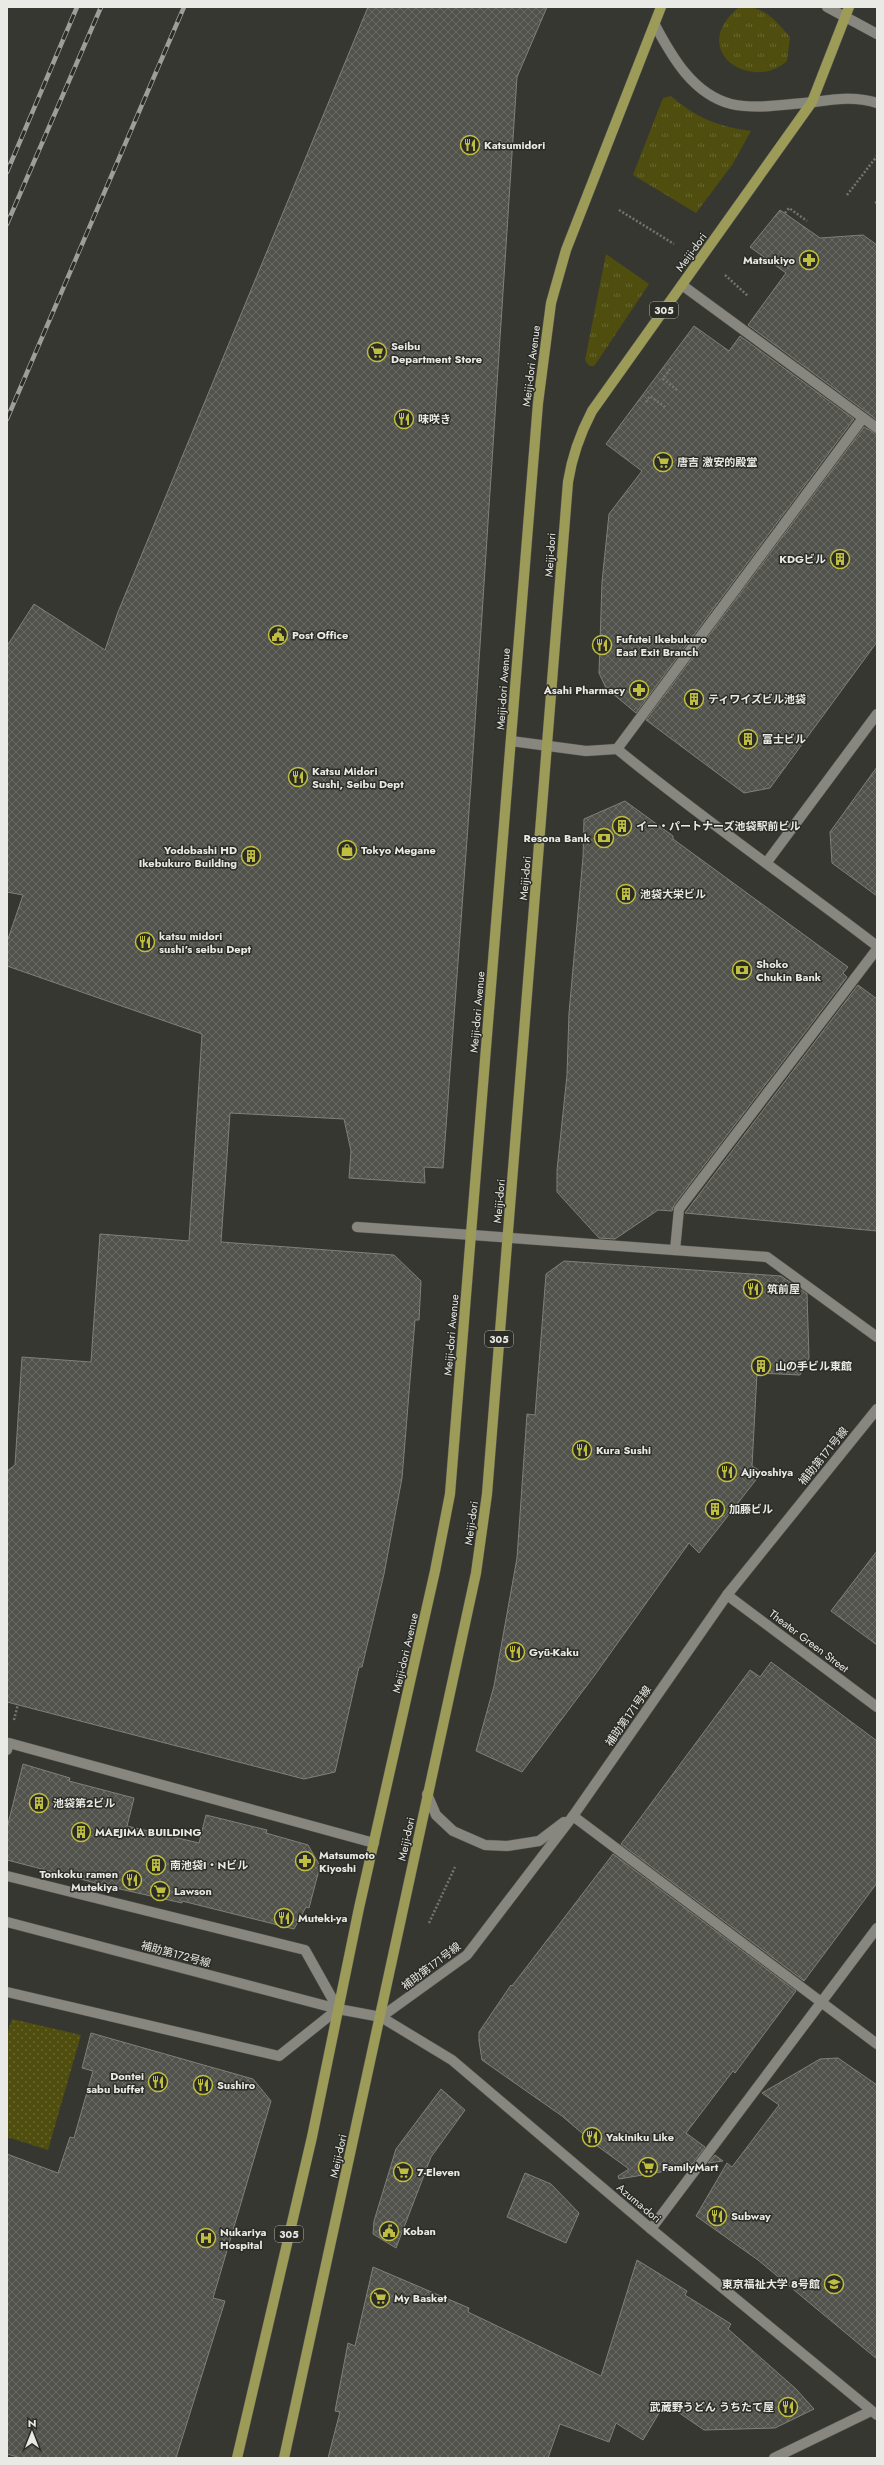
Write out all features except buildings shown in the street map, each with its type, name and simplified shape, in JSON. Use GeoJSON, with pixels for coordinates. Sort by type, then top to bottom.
{"type":"FeatureCollection","features":[{"type":"Feature","properties":{"kind":"main road","name":"305"},"geometry":{"type":"LineString","coordinates":[[655,25],[661,7]]}},
{"type":"Feature","properties":{"kind":"main road","name":"Meiji-dori"},"geometry":{"type":"LineString","coordinates":[[284,2458],[381,2017],[427,1794],[477,1565],[487,1494],[568,482],[572,458],[580,434],[592,411],[812,102],[847,12]]}},
{"type":"Feature","properties":{"kind":"main road","name":"Meiji-dori Avenue"},"geometry":{"type":"LineString","coordinates":[[338,2009],[435,1571],[450,1494],[538,403],[551,303],[566,250],[655,25]]}},
{"type":"Feature","properties":{"kind":"main road","name":"305"},"geometry":{"type":"LineString","coordinates":[[237,2458],[312,2137],[338,2009]]}},
{"type":"Feature","properties":{"kind":"street"},"geometry":{"type":"LineString","coordinates":[[827,7],[847,12],[877,34]]}},
{"type":"Feature","properties":{"kind":"street"},"geometry":{"type":"LineString","coordinates":[[655,25],[681,69],[693,82],[710,94],[731,104],[754,105],[863,99],[877,103]]}},
{"type":"Feature","properties":{"kind":"street"},"geometry":{"type":"LineString","coordinates":[[682,285],[877,428]]}},
{"type":"Feature","properties":{"kind":"street"},"geometry":{"type":"LineString","coordinates":[[617,749],[863,418]]}},
{"type":"Feature","properties":{"kind":"street"},"geometry":{"type":"LineString","coordinates":[[767,862],[877,714]]}},
{"type":"Feature","properties":{"kind":"street"},"geometry":{"type":"LineString","coordinates":[[511,741],[586,751],[617,749],[664,788],[767,862],[877,946]]}},
{"type":"Feature","properties":{"kind":"street"},"geometry":{"type":"LineString","coordinates":[[675,1250],[679,1209],[877,949]]}},
{"type":"Feature","properties":{"kind":"street"},"geometry":{"type":"LineString","coordinates":[[357,1227],[767,1257],[877,1337]]}},
{"type":"Feature","properties":{"kind":"street","name":"補助第171号線"},"geometry":{"type":"LineString","coordinates":[[381,2017],[468,1955],[573,1816],[727,1595],[877,1409]]}},
{"type":"Feature","properties":{"kind":"street","name":"Theater Green Street"},"geometry":{"type":"LineString","coordinates":[[727,1595],[877,1707]]}},
{"type":"Feature","properties":{"kind":"street"},"geometry":{"type":"LineString","coordinates":[[7,1750],[8,1744],[374,1843]]}},
{"type":"Feature","properties":{"kind":"street"},"geometry":{"type":"LineString","coordinates":[[427,1794],[436,1815],[453,1831],[485,1845],[507,1846],[539,1841],[573,1816],[877,2044]]}},
{"type":"Feature","properties":{"kind":"street"},"geometry":{"type":"LineString","coordinates":[[7,1876],[305,1950],[338,2009],[279,2056],[7,1992]]}},
{"type":"Feature","properties":{"kind":"street","name":"補助第172号線"},"geometry":{"type":"LineString","coordinates":[[7,1922],[338,2009],[381,2017]]}},
{"type":"Feature","properties":{"kind":"street"},"geometry":{"type":"LineString","coordinates":[[651,2229],[877,1928]]}},
{"type":"Feature","properties":{"kind":"street","name":"Azuma-dori"},"geometry":{"type":"LineString","coordinates":[[381,2017],[452,2060],[651,2229],[874,2413]]}},
{"type":"Feature","properties":{"kind":"street"},"geometry":{"type":"LineString","coordinates":[[774,2458],[874,2413]]}},
{"type":"Feature","properties":{"kind":"path"},"geometry":{"type":"LineString","coordinates":[[847,195],[877,156]]}},
{"type":"Feature","properties":{"kind":"path"},"geometry":{"type":"LineString","coordinates":[[785,213],[789,208],[807,221]]}},
{"type":"Feature","properties":{"kind":"path"},"geometry":{"type":"LineString","coordinates":[[619,210],[674,244]]}},
{"type":"Feature","properties":{"kind":"path"},"geometry":{"type":"LineString","coordinates":[[726,275],[748,296]]}},
{"type":"Feature","properties":{"kind":"path"},"geometry":{"type":"LineString","coordinates":[[670,369],[663,379],[677,390]]}},
{"type":"Feature","properties":{"kind":"path"},"geometry":{"type":"LineString","coordinates":[[646,402],[650,396],[665,407]]}},
{"type":"Feature","properties":{"kind":"path"},"geometry":{"type":"LineString","coordinates":[[429,1923],[455,1867]]}},
{"type":"Feature","properties":{"kind":"green space"},"geometry":{"type":"Polygon","coordinates":[[[739,7],[755,8],[762,11],[785,31],[790,37],[787,61],[773,70],[757,72],[742,70],[730,62],[722,52],[719,38],[724,23],[739,7]]]}},
{"type":"Feature","properties":{"kind":"green space"},"geometry":{"type":"Polygon","coordinates":[[[671,96],[699,116],[708,120],[728,127],[751,131],[732,165],[696,213],[633,175],[663,98],[671,96]]]}},
{"type":"Feature","properties":{"kind":"green space"},"geometry":{"type":"Polygon","coordinates":[[[606,254],[649,284],[594,366],[589,366],[585,360],[606,254]]]}},
{"type":"Feature","properties":{"kind":"green space"},"geometry":{"type":"Polygon","coordinates":[[[12,2019],[81,2035],[48,2150],[7,2137],[7,2034],[12,2019]]]}},
{"type":"Feature","properties":{"kind":"railway"},"geometry":{"type":"LineString","coordinates":[[7,172],[77,7]]}},
{"type":"Feature","properties":{"kind":"railway"},"geometry":{"type":"LineString","coordinates":[[7,224],[101,7]]}},
{"type":"Feature","properties":{"kind":"railway"},"geometry":{"type":"LineString","coordinates":[[7,419],[184,7]]}},
{"type":"Feature","properties":{"kind":"place","name":"Katsumidori"},"geometry":{"type":"Point","coordinates":[470,145]}},
{"type":"Feature","properties":{"kind":"place","name":"Matsukiyo"},"geometry":{"type":"Point","coordinates":[809,260]}},
{"type":"Feature","properties":{"kind":"place","name":"Seibu Department Store"},"geometry":{"type":"Point","coordinates":[377,352]}},
{"type":"Feature","properties":{"kind":"place","name":"味咲き"},"geometry":{"type":"Point","coordinates":[404,419]}},
{"type":"Feature","properties":{"kind":"place","name":"唐吉 激安的殿堂"},"geometry":{"type":"Point","coordinates":[663,462]}},
{"type":"Feature","properties":{"kind":"place","name":"KDGビル"},"geometry":{"type":"Point","coordinates":[840,559]}},
{"type":"Feature","properties":{"kind":"place","name":"Post Office"},"geometry":{"type":"Point","coordinates":[278,635]}},
{"type":"Feature","properties":{"kind":"place","name":"Fufutei Ikebukuro East Exit Branch"},"geometry":{"type":"Point","coordinates":[602,645]}},
{"type":"Feature","properties":{"kind":"place","name":"Asahi Pharmacy"},"geometry":{"type":"Point","coordinates":[639,690]}},
{"type":"Feature","properties":{"kind":"place","name":"ティワイズビル池袋"},"geometry":{"type":"Point","coordinates":[694,699]}},
{"type":"Feature","properties":{"kind":"place","name":"富士ビル"},"geometry":{"type":"Point","coordinates":[748,739]}},
{"type":"Feature","properties":{"kind":"place","name":"Katsu Midori Sushi, Seibu Dept"},"geometry":{"type":"Point","coordinates":[298,777]}},
{"type":"Feature","properties":{"kind":"place","name":"イー・パートナーズ池袋駅前ビル"},"geometry":{"type":"Point","coordinates":[622,826]}},
{"type":"Feature","properties":{"kind":"place","name":"Resona Bank"},"geometry":{"type":"Point","coordinates":[604,838]}},
{"type":"Feature","properties":{"kind":"place","name":"Tokyo Megane"},"geometry":{"type":"Point","coordinates":[347,850]}},
{"type":"Feature","properties":{"kind":"place","name":"Yodobashi HD Ikebukuro Building"},"geometry":{"type":"Point","coordinates":[251,856]}},
{"type":"Feature","properties":{"kind":"place","name":"池袋大栄ビル"},"geometry":{"type":"Point","coordinates":[626,894]}},
{"type":"Feature","properties":{"kind":"place","name":"katsu midori sushi’s seibu Dept"},"geometry":{"type":"Point","coordinates":[145,942]}},
{"type":"Feature","properties":{"kind":"place","name":"Shoko Chukin Bank"},"geometry":{"type":"Point","coordinates":[742,970]}},
{"type":"Feature","properties":{"kind":"place","name":"筑前屋"},"geometry":{"type":"Point","coordinates":[753,1289]}},
{"type":"Feature","properties":{"kind":"place","name":"山の手ビル東館"},"geometry":{"type":"Point","coordinates":[761,1366]}},
{"type":"Feature","properties":{"kind":"place","name":"Kura Sushi"},"geometry":{"type":"Point","coordinates":[582,1450]}},
{"type":"Feature","properties":{"kind":"place","name":"Ajiyoshiya"},"geometry":{"type":"Point","coordinates":[727,1472]}},
{"type":"Feature","properties":{"kind":"place","name":"加藤ビル"},"geometry":{"type":"Point","coordinates":[715,1509]}},
{"type":"Feature","properties":{"kind":"place","name":"Gyū-Kaku"},"geometry":{"type":"Point","coordinates":[515,1652]}},
{"type":"Feature","properties":{"kind":"place","name":"池袋第2ビル"},"geometry":{"type":"Point","coordinates":[39,1803]}},
{"type":"Feature","properties":{"kind":"place","name":"MAEJIMA BUILDING"},"geometry":{"type":"Point","coordinates":[81,1832]}},
{"type":"Feature","properties":{"kind":"place","name":"Matsumoto Kiyoshi"},"geometry":{"type":"Point","coordinates":[305,1861]}},
{"type":"Feature","properties":{"kind":"place","name":"南池袋I・Nビル"},"geometry":{"type":"Point","coordinates":[156,1865]}},
{"type":"Feature","properties":{"kind":"place","name":"Tonkoku ramen Mutekiya"},"geometry":{"type":"Point","coordinates":[132,1880]}},
{"type":"Feature","properties":{"kind":"place","name":"Lawson"},"geometry":{"type":"Point","coordinates":[160,1891]}},
{"type":"Feature","properties":{"kind":"place","name":"Muteki-ya"},"geometry":{"type":"Point","coordinates":[284,1918]}},
{"type":"Feature","properties":{"kind":"place","name":"Dontei sabu buffet"},"geometry":{"type":"Point","coordinates":[158,2082]}},
{"type":"Feature","properties":{"kind":"place","name":"Sushiro"},"geometry":{"type":"Point","coordinates":[203,2085]}},
{"type":"Feature","properties":{"kind":"place","name":"Yakiniku Like"},"geometry":{"type":"Point","coordinates":[592,2137]}},
{"type":"Feature","properties":{"kind":"place","name":"FamilyMart"},"geometry":{"type":"Point","coordinates":[648,2167]}},
{"type":"Feature","properties":{"kind":"place","name":"7-Eleven"},"geometry":{"type":"Point","coordinates":[403,2172]}},
{"type":"Feature","properties":{"kind":"place","name":"Subway"},"geometry":{"type":"Point","coordinates":[717,2216]}},
{"type":"Feature","properties":{"kind":"place","name":"Koban"},"geometry":{"type":"Point","coordinates":[389,2231]}},
{"type":"Feature","properties":{"kind":"place","name":"Nukariya Hospital"},"geometry":{"type":"Point","coordinates":[206,2238]}},
{"type":"Feature","properties":{"kind":"place","name":"東京福祉大学 8号館"},"geometry":{"type":"Point","coordinates":[834,2284]}},
{"type":"Feature","properties":{"kind":"place","name":"My Basket"},"geometry":{"type":"Point","coordinates":[380,2298]}},
{"type":"Feature","properties":{"kind":"place","name":"武蔵野うどん うちたて屋"},"geometry":{"type":"Point","coordinates":[788,2407]}}]}
